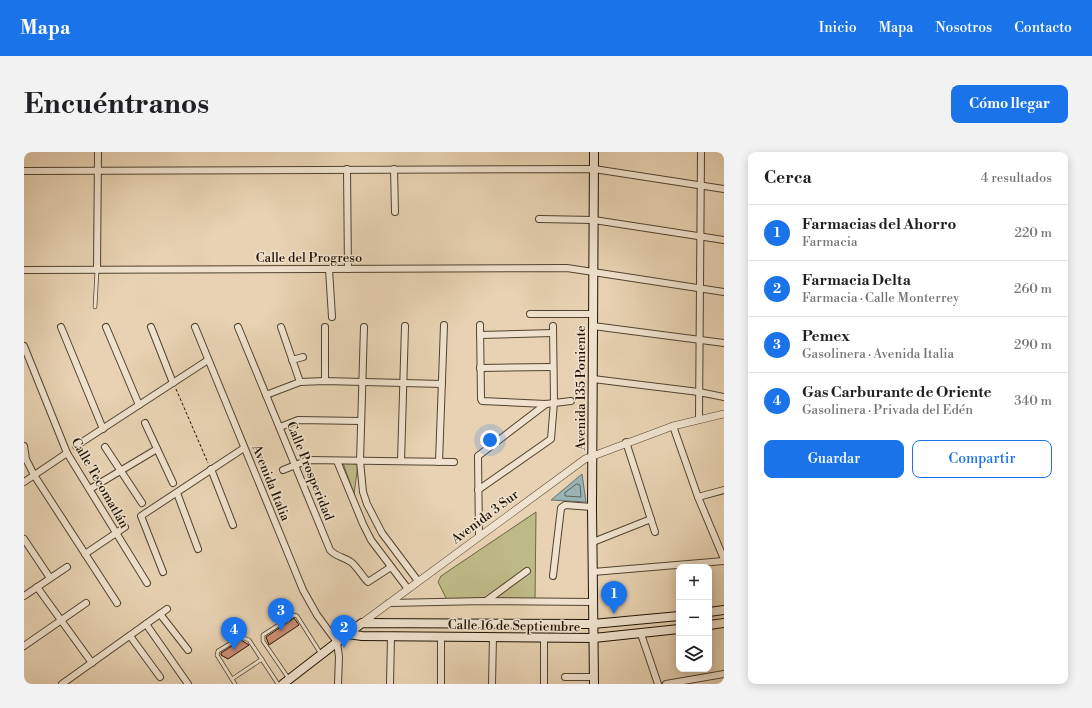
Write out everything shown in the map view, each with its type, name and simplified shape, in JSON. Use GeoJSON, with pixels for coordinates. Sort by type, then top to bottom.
{"type":"FeatureCollection","features":[{"type":"Feature","properties":{"kind":"main road","name":"Avenida 135 Poniente"},"geometry":{"type":"LineString","coordinates":[[594,152],[592,507],[594,680]]}},
{"type":"Feature","properties":{"kind":"main road"},"geometry":{"type":"LineString","coordinates":[[712,612],[724,610]]}},
{"type":"Feature","properties":{"kind":"main road","name":"Calle 16 de Septiembre"},"geometry":{"type":"LineString","coordinates":[[362,623],[593,624],[676,616]]}},
{"type":"Feature","properties":{"kind":"main road","name":"Avenida 3 Sur"},"geometry":{"type":"LineString","coordinates":[[287,682],[362,623]]}},
{"type":"Feature","properties":{"kind":"main road"},"geometry":{"type":"LineString","coordinates":[[712,625],[724,623]]}},
{"type":"Feature","properties":{"kind":"main road","name":"Calle 16 de Septiembre"},"geometry":{"type":"LineString","coordinates":[[348,634],[362,636],[594,638],[676,629]]}},
{"type":"Feature","properties":{"kind":"street"},"geometry":{"type":"LineString","coordinates":[[98,152],[98,270]]}},
{"type":"Feature","properties":{"kind":"street"},"geometry":{"type":"LineString","coordinates":[[699,420],[701,152]]}},
{"type":"Feature","properties":{"kind":"street"},"geometry":{"type":"LineString","coordinates":[[347,169],[348,269]]}},
{"type":"Feature","properties":{"kind":"street"},"geometry":{"type":"LineString","coordinates":[[394,169],[395,212]]}},
{"type":"Feature","properties":{"kind":"street"},"geometry":{"type":"LineString","coordinates":[[24,171],[594,169],[724,189]]}},
{"type":"Feature","properties":{"kind":"street"},"geometry":{"type":"LineString","coordinates":[[539,219],[594,220],[724,240]]}},
{"type":"Feature","properties":{"kind":"street","name":"Calle del Progreso"},"geometry":{"type":"LineString","coordinates":[[24,270],[567,268],[724,292]]}},
{"type":"Feature","properties":{"kind":"street"},"geometry":{"type":"LineString","coordinates":[[329,269],[332,317]]}},
{"type":"Feature","properties":{"kind":"street"},"geometry":{"type":"LineString","coordinates":[[530,314],[593,314]]}},
{"type":"Feature","properties":{"kind":"street"},"geometry":{"type":"LineString","coordinates":[[439,462],[444,325]]}},
{"type":"Feature","properties":{"kind":"street"},"geometry":{"type":"LineString","coordinates":[[480,325],[482,401],[546,404],[571,400]]}},
{"type":"Feature","properties":{"kind":"street"},"geometry":{"type":"LineString","coordinates":[[401,461],[405,326]]}},
{"type":"Feature","properties":{"kind":"street"},"geometry":{"type":"LineString","coordinates":[[478,490],[551,439],[554,402],[553,326]]}},
{"type":"Feature","properties":{"kind":"street"},"geometry":{"type":"LineString","coordinates":[[593,326],[724,343]]}},
{"type":"Feature","properties":{"kind":"street"},"geometry":{"type":"LineString","coordinates":[[61,327],[103,429]]}},
{"type":"Feature","properties":{"kind":"street"},"geometry":{"type":"LineString","coordinates":[[106,327],[139,405]]}},
{"type":"Feature","properties":{"kind":"street"},"geometry":{"type":"LineString","coordinates":[[151,327],[173,383]]}},
{"type":"Feature","properties":{"kind":"street","name":"Avenida Italia"},"geometry":{"type":"LineString","coordinates":[[195,327],[303,590],[317,615],[337,642]]}},
{"type":"Feature","properties":{"kind":"street","name":"Calle Prosperidad"},"geometry":{"type":"LineString","coordinates":[[238,327],[296,464],[330,550],[353,564],[368,582],[392,567]]}},
{"type":"Feature","properties":{"kind":"street"},"geometry":{"type":"LineString","coordinates":[[281,327],[300,382]]}},
{"type":"Feature","properties":{"kind":"street"},"geometry":{"type":"LineString","coordinates":[[325,327],[325,381]]}},
{"type":"Feature","properties":{"kind":"street"},"geometry":{"type":"LineString","coordinates":[[364,327],[360,461],[363,492],[367,504],[382,533],[418,581]]}},
{"type":"Feature","properties":{"kind":"street"},"geometry":{"type":"LineString","coordinates":[[480,335],[553,333]]}},
{"type":"Feature","properties":{"kind":"street","name":"Calle Tecomatlán"},"geometry":{"type":"LineString","coordinates":[[24,346],[67,453],[147,583]]}},
{"type":"Feature","properties":{"kind":"street"},"geometry":{"type":"LineString","coordinates":[[292,360],[303,357]]}},
{"type":"Feature","properties":{"kind":"street"},"geometry":{"type":"LineString","coordinates":[[76,446],[208,360]]}},
{"type":"Feature","properties":{"kind":"street"},"geometry":{"type":"LineString","coordinates":[[480,368],[553,367]]}},
{"type":"Feature","properties":{"kind":"street"},"geometry":{"type":"LineString","coordinates":[[593,379],[699,392],[724,397]]}},
{"type":"Feature","properties":{"kind":"street"},"geometry":{"type":"LineString","coordinates":[[266,395],[300,382],[362,381],[442,384]]}},
{"type":"Feature","properties":{"kind":"street"},"geometry":{"type":"LineString","coordinates":[[479,536],[478,460],[481,453],[546,404]]}},
{"type":"Feature","properties":{"kind":"street","name":"Avenida 3 Sur"},"geometry":{"type":"LineString","coordinates":[[362,623],[573,466],[593,454],[673,426],[724,414]]}},
{"type":"Feature","properties":{"kind":"street"},"geometry":{"type":"LineString","coordinates":[[280,426],[298,420],[361,421]]}},
{"type":"Feature","properties":{"kind":"street"},"geometry":{"type":"LineString","coordinates":[[145,423],[173,483]]}},
{"type":"Feature","properties":{"kind":"street"},"geometry":{"type":"LineString","coordinates":[[593,572],[724,560],[722,548],[698,497],[673,426]]}},
{"type":"Feature","properties":{"kind":"street"},"geometry":{"type":"LineString","coordinates":[[626,442],[655,532]]}},
{"type":"Feature","properties":{"kind":"street"},"geometry":{"type":"LineString","coordinates":[[24,446],[25,458],[34,475],[117,603]]}},
{"type":"Feature","properties":{"kind":"street"},"geometry":{"type":"LineString","coordinates":[[105,447],[142,503]]}},
{"type":"Feature","properties":{"kind":"street"},"geometry":{"type":"LineString","coordinates":[[163,572],[141,516],[244,448]]}},
{"type":"Feature","properties":{"kind":"street"},"geometry":{"type":"LineString","coordinates":[[90,489],[157,449]]}},
{"type":"Feature","properties":{"kind":"street"},"geometry":{"type":"LineString","coordinates":[[24,482],[67,453]]}},
{"type":"Feature","properties":{"kind":"street"},"geometry":{"type":"LineString","coordinates":[[283,470],[308,460],[454,462]]}},
{"type":"Feature","properties":{"kind":"street"},"geometry":{"type":"LineString","coordinates":[[337,461],[351,497],[371,540],[408,589]]}},
{"type":"Feature","properties":{"kind":"street"},"geometry":{"type":"LineString","coordinates":[[211,469],[233,525]]}},
{"type":"Feature","properties":{"kind":"street"},"geometry":{"type":"LineString","coordinates":[[698,497],[724,490]]}},
{"type":"Feature","properties":{"kind":"street"},"geometry":{"type":"LineString","coordinates":[[351,497],[363,492]]}},
{"type":"Feature","properties":{"kind":"street"},"geometry":{"type":"LineString","coordinates":[[177,493],[198,549]]}},
{"type":"Feature","properties":{"kind":"street"},"geometry":{"type":"LineString","coordinates":[[553,576],[561,508],[566,505],[592,507]]}},
{"type":"Feature","properties":{"kind":"street"},"geometry":{"type":"LineString","coordinates":[[593,542],[651,519]]}},
{"type":"Feature","properties":{"kind":"street"},"geometry":{"type":"LineString","coordinates":[[85,554],[125,527]]}},
{"type":"Feature","properties":{"kind":"street"},"geometry":{"type":"LineString","coordinates":[[24,539],[50,578]]}},
{"type":"Feature","properties":{"kind":"street"},"geometry":{"type":"LineString","coordinates":[[24,596],[66,567]]}},
{"type":"Feature","properties":{"kind":"street"},"geometry":{"type":"LineString","coordinates":[[485,601],[527,572]]}},
{"type":"Feature","properties":{"kind":"street"},"geometry":{"type":"LineString","coordinates":[[37,587],[92,663]]}},
{"type":"Feature","properties":{"kind":"street"},"geometry":{"type":"LineString","coordinates":[[389,603],[485,601],[593,602]]}},
{"type":"Feature","properties":{"kind":"street"},"geometry":{"type":"LineString","coordinates":[[24,646],[86,603]]}},
{"type":"Feature","properties":{"kind":"street"},"geometry":{"type":"LineString","coordinates":[[62,684],[166,610]]}},
{"type":"Feature","properties":{"kind":"street"},"geometry":{"type":"LineString","coordinates":[[160,614],[188,650]]}},
{"type":"Feature","properties":{"kind":"street"},"geometry":{"type":"LineString","coordinates":[[146,624],[188,684]]}},
{"type":"Feature","properties":{"kind":"street"},"geometry":{"type":"LineString","coordinates":[[642,634],[658,684]]}},
{"type":"Feature","properties":{"kind":"street"},"geometry":{"type":"LineString","coordinates":[[130,636],[160,677]]}},
{"type":"Feature","properties":{"kind":"street"},"geometry":{"type":"LineString","coordinates":[[390,684],[391,636]]}},
{"type":"Feature","properties":{"kind":"street"},"geometry":{"type":"LineString","coordinates":[[441,637],[441,684]]}},
{"type":"Feature","properties":{"kind":"street"},"geometry":{"type":"LineString","coordinates":[[492,684],[493,638]]}},
{"type":"Feature","properties":{"kind":"street"},"geometry":{"type":"LineString","coordinates":[[544,638],[544,684]]}},
{"type":"Feature","properties":{"kind":"street"},"geometry":{"type":"LineString","coordinates":[[337,642],[339,657],[338,684]]}},
{"type":"Feature","properties":{"kind":"street"},"geometry":{"type":"LineString","coordinates":[[666,684],[724,674]]}},
{"type":"Feature","properties":{"kind":"street"},"geometry":{"type":"LineString","coordinates":[[565,677],[594,680]]}},
{"type":"Feature","properties":{"kind":"lane"},"geometry":{"type":"LineString","coordinates":[[95,307],[98,270]]}},
{"type":"Feature","properties":{"kind":"lane"},"geometry":{"type":"LineString","coordinates":[[287,682],[263,641],[263,635],[294,615],[297,616],[321,654]]}},
{"type":"Feature","properties":{"kind":"lane"},"geometry":{"type":"LineString","coordinates":[[235,684],[218,659],[218,651],[241,637],[246,638],[278,684]]}},
{"type":"Feature","properties":{"kind":"lane"},"geometry":{"type":"LineString","coordinates":[[232,679],[262,659]]}},
{"type":"Feature","properties":{"kind":"path"},"geometry":{"type":"LineString","coordinates":[[173,383],[211,469]]}},
{"type":"Feature","properties":{"kind":"shaded area"},"geometry":{"type":"Polygon","coordinates":[[[343,463],[358,464],[354,494],[343,463]]]}},
{"type":"Feature","properties":{"kind":"shaded area"},"geometry":{"type":"Polygon","coordinates":[[[536,512],[535,601],[448,602],[438,582],[441,576],[536,512]]]}},
{"type":"Feature","properties":{"kind":"water"},"geometry":{"type":"Polygon","coordinates":[[[582,474],[586,502],[551,500],[582,474]]]}},
{"type":"Feature","properties":{"kind":"building"},"geometry":{"type":"Polygon","coordinates":[[[294,618],[299,625],[269,645],[266,637],[294,618]]]}},
{"type":"Feature","properties":{"kind":"building"},"geometry":{"type":"Polygon","coordinates":[[[241,640],[249,645],[228,659],[221,655],[221,653],[241,640]]]}},
{"type":"Feature","properties":{"kind":"place","name":"Farmacias del Ahorro"},"geometry":{"type":"Point","coordinates":[614,614]}},
{"type":"Feature","properties":{"kind":"place","name":"Pemex"},"geometry":{"type":"Point","coordinates":[281,631]}},
{"type":"Feature","properties":{"kind":"place","name":"Farmacia Delta"},"geometry":{"type":"Point","coordinates":[344,648]}},
{"type":"Feature","properties":{"kind":"place","name":"Gas Carburante de Oriente"},"geometry":{"type":"Point","coordinates":[234,650]}}]}
